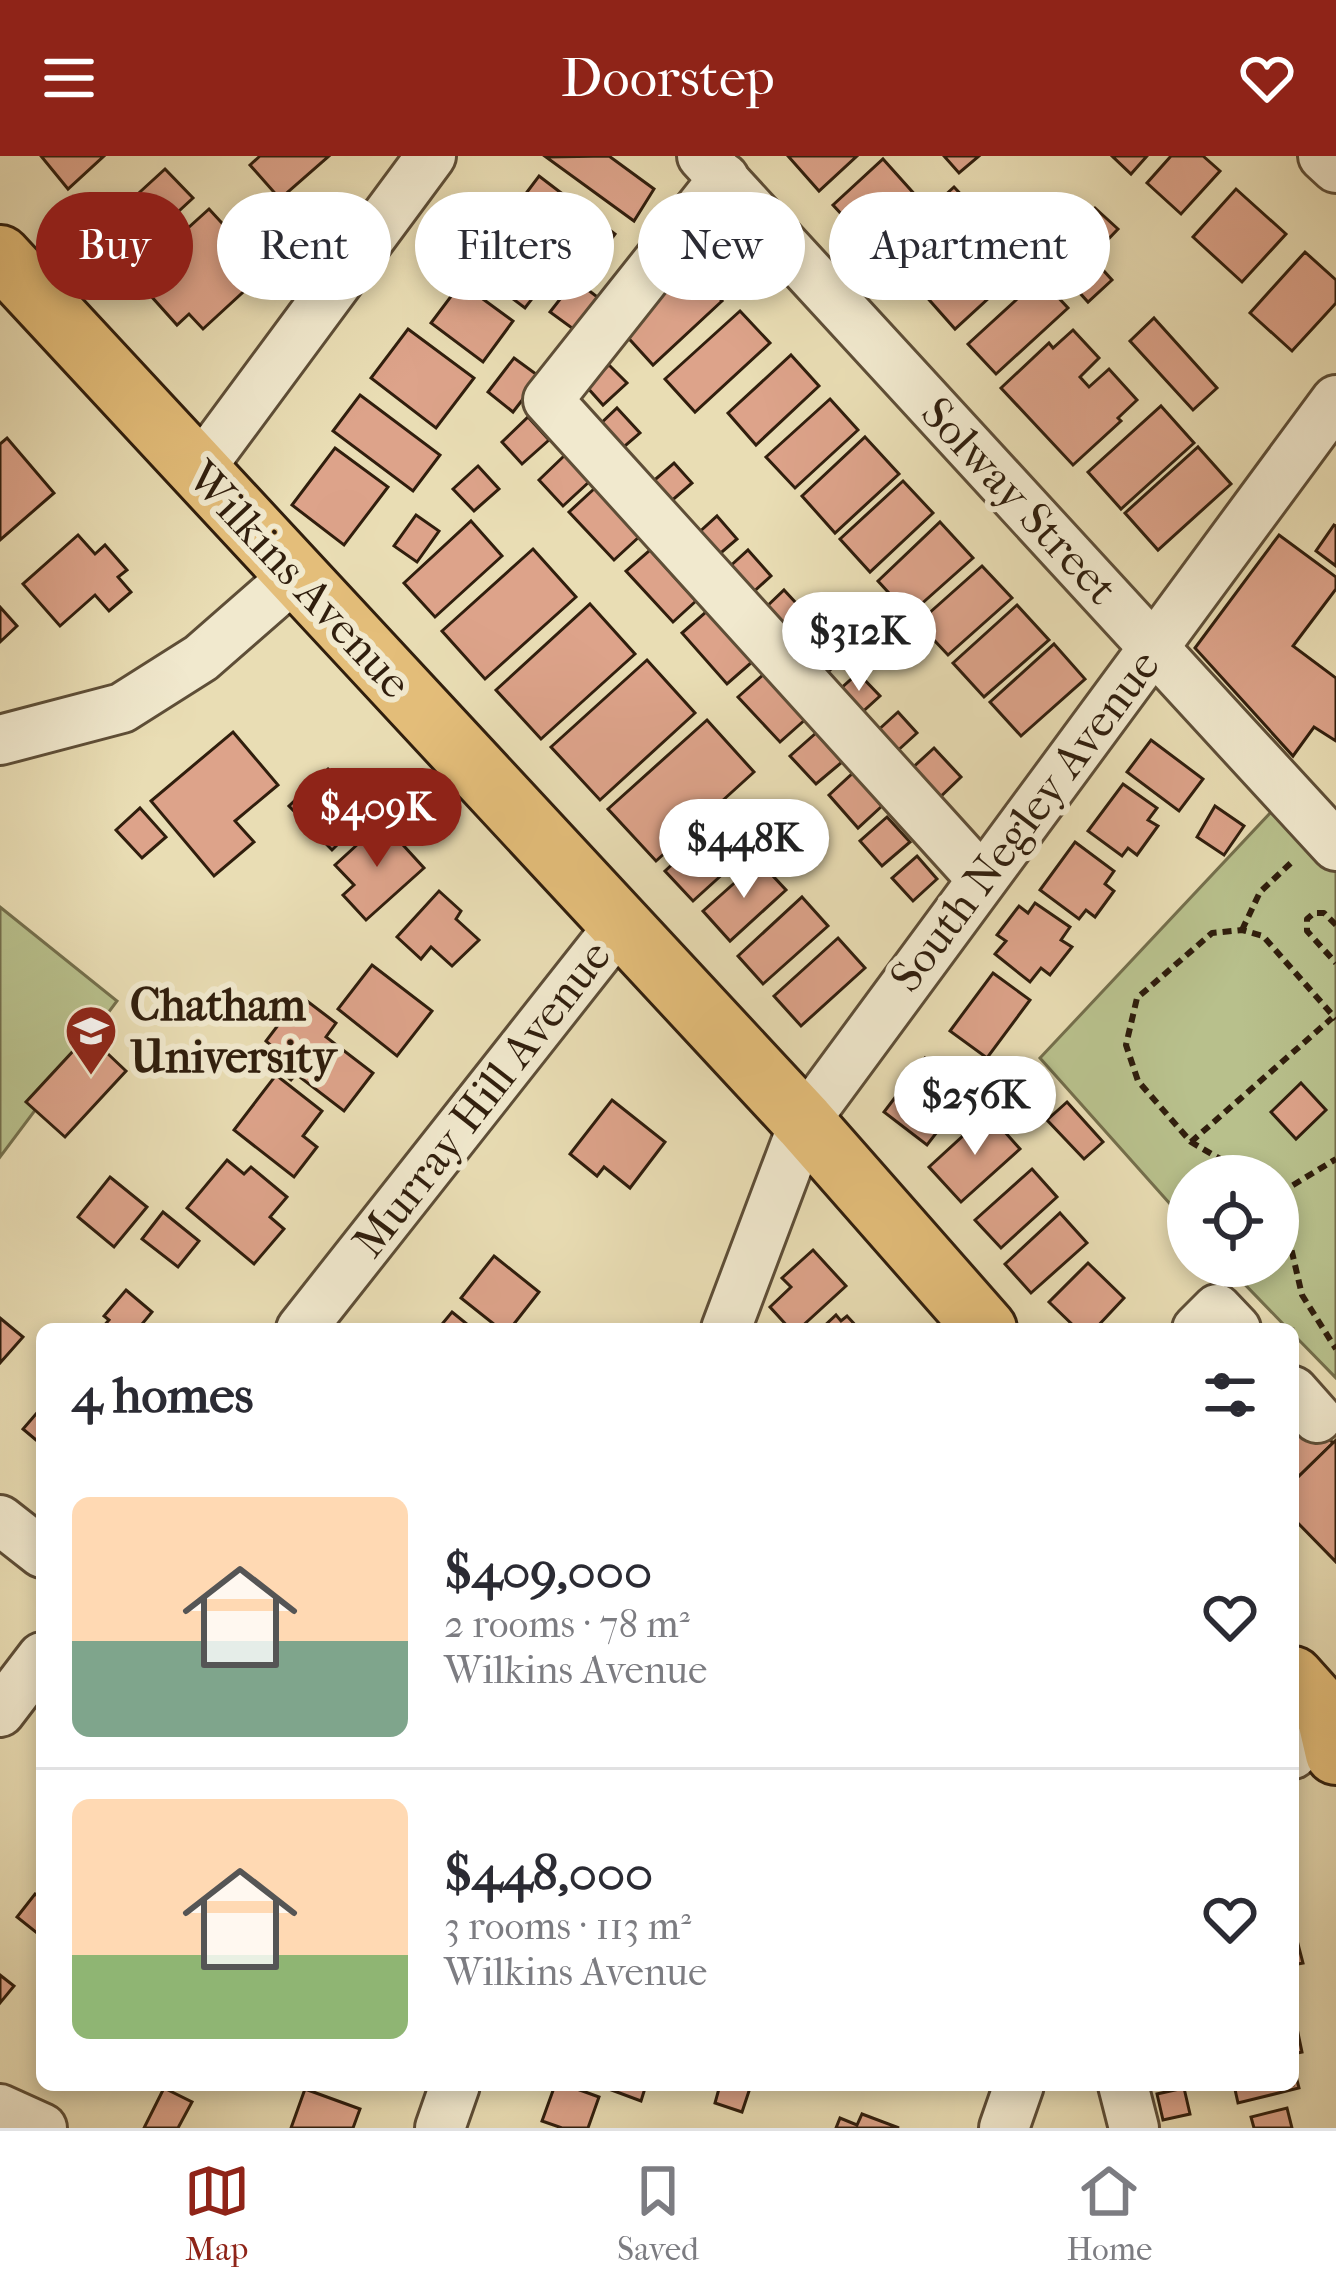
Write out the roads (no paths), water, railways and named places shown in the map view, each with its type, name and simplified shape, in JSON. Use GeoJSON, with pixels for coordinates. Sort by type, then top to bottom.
{"type":"FeatureCollection","features":[{"type":"Feature","properties":{"kind":"main road","name":"Wilkins Avenue"},"geometry":{"type":"LineString","coordinates":[[0,256],[804,1122],[981,1323]]}},
{"type":"Feature","properties":{"kind":"street"},"geometry":{"type":"LineString","coordinates":[[198,471],[431,156]]}},
{"type":"Feature","properties":{"kind":"street"},"geometry":{"type":"LineString","coordinates":[[1323,156],[1336,168]]}},
{"type":"Feature","properties":{"kind":"street"},"geometry":{"type":"LineString","coordinates":[[713,167],[548,400],[981,878]]}},
{"type":"Feature","properties":{"kind":"street","name":"Solway Street"},"geometry":{"type":"LineString","coordinates":[[713,167],[1320,828]]}},
{"type":"Feature","properties":{"kind":"street","name":"South Negley Avenue"},"geometry":{"type":"LineString","coordinates":[[728,1323],[804,1122],[1336,400]]}},
{"type":"Feature","properties":{"kind":"street"},"geometry":{"type":"LineString","coordinates":[[0,740],[122,708],[201,658],[296,575]]}},
{"type":"Feature","properties":{"kind":"street","name":"Murray Hill Avenue"},"geometry":{"type":"LineString","coordinates":[[306,1323],[619,926]]}},
{"type":"Feature","properties":{"kind":"street"},"geometry":{"type":"LineString","coordinates":[[1203,1323],[1217,1309],[1230,1323]]}},
{"type":"Feature","properties":{"kind":"street"},"geometry":{"type":"LineString","coordinates":[[0,1520],[36,1548]]}},
{"type":"Feature","properties":{"kind":"street"},"geometry":{"type":"LineString","coordinates":[[0,1712],[36,1666]]}},
{"type":"Feature","properties":{"kind":"street"},"geometry":{"type":"LineString","coordinates":[[440,2128],[453,2091]]}},
{"type":"Feature","properties":{"kind":"street"},"geometry":{"type":"LineString","coordinates":[[1004,2128],[1017,2091]]}},
{"type":"Feature","properties":{"kind":"street"},"geometry":{"type":"LineString","coordinates":[[1125,2091],[1134,2128]]}},
{"type":"Feature","properties":{"kind":"street"},"geometry":{"type":"LineString","coordinates":[[0,2109],[42,2128]]}},
{"type":"Feature","properties":{"kind":"place","name":"Chatham University"},"geometry":{"type":"Point","coordinates":[91,1077]}}]}
